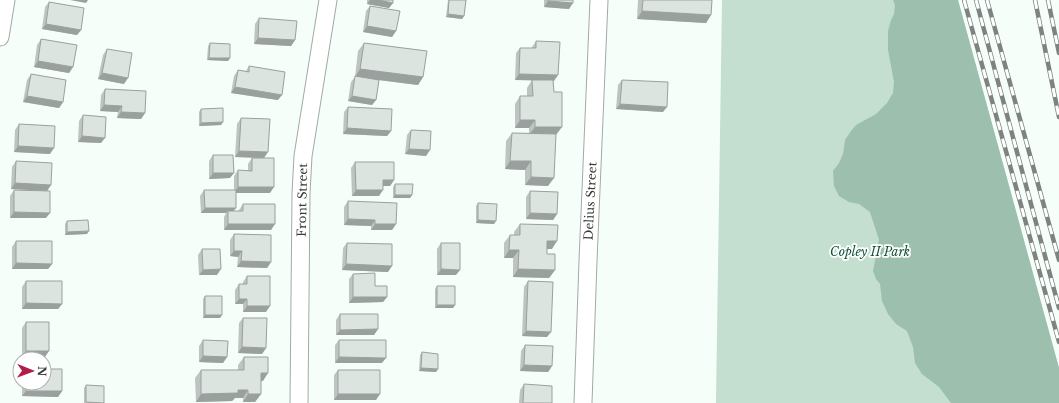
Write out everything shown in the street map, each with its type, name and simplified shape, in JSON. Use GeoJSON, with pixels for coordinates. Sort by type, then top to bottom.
{"type":"FeatureCollection","features":[{"type":"Feature","properties":{"kind":"street"},"geometry":{"type":"LineString","coordinates":[[0,37],[6,0]]}},
{"type":"Feature","properties":{"kind":"street","name":"Front Street"},"geometry":{"type":"LineString","coordinates":[[300,403],[301,194],[303,156],[328,0]]}},
{"type":"Feature","properties":{"kind":"street","name":"Delius Street"},"geometry":{"type":"LineString","coordinates":[[583,403],[599,0]]}},
{"type":"Feature","properties":{"kind":"green space","name":"Copley II Park"},"geometry":{"type":"Polygon","coordinates":[[[722,0],[958,0],[1059,368],[1059,403],[716,403],[722,0]]]}},
{"type":"Feature","properties":{"kind":"green space"},"geometry":{"type":"Polygon","coordinates":[[[893,0],[958,0],[1059,368],[1059,403],[951,403],[939,387],[922,374],[915,363],[913,347],[907,331],[896,324],[888,314],[882,301],[880,284],[873,271],[879,240],[870,212],[859,204],[849,202],[839,196],[834,186],[833,171],[843,154],[845,140],[856,125],[876,114],[887,103],[893,93],[894,82],[888,50],[888,31],[894,14],[895,5],[893,0]]]}},
{"type":"Feature","properties":{"kind":"building"},"geometry":{"type":"Polygon","coordinates":[[[378,0],[393,0],[393,3],[378,0]]]}},
{"type":"Feature","properties":{"kind":"building"},"geometry":{"type":"Polygon","coordinates":[[[449,0],[466,0],[464,16],[448,14],[449,0]]]}},
{"type":"Feature","properties":{"kind":"building"},"geometry":{"type":"Polygon","coordinates":[[[573,0],[573,3],[548,1],[573,0]]]}},
{"type":"Feature","properties":{"kind":"building"},"geometry":{"type":"Polygon","coordinates":[[[643,0],[712,0],[711,15],[642,11],[643,0]]]}},
{"type":"Feature","properties":{"kind":"building"},"geometry":{"type":"Polygon","coordinates":[[[49,2],[84,8],[81,30],[46,24],[49,2]]]}},
{"type":"Feature","properties":{"kind":"building"},"geometry":{"type":"Polygon","coordinates":[[[370,6],[400,11],[396,31],[367,26],[370,6]]]}},
{"type":"Feature","properties":{"kind":"building"},"geometry":{"type":"Polygon","coordinates":[[[259,18],[297,21],[295,40],[258,38],[259,18]]]}},
{"type":"Feature","properties":{"kind":"building"},"geometry":{"type":"Polygon","coordinates":[[[41,39],[77,45],[73,67],[38,61],[41,39]]]}},
{"type":"Feature","properties":{"kind":"building"},"geometry":{"type":"Polygon","coordinates":[[[536,41],[560,42],[558,75],[519,74],[520,48],[536,48],[536,41]]]}},
{"type":"Feature","properties":{"kind":"building"},"geometry":{"type":"Polygon","coordinates":[[[210,43],[230,44],[230,58],[209,58],[210,43]]]}},
{"type":"Feature","properties":{"kind":"building"},"geometry":{"type":"Polygon","coordinates":[[[364,43],[427,51],[423,77],[360,69],[364,43]]]}},
{"type":"Feature","properties":{"kind":"building"},"geometry":{"type":"Polygon","coordinates":[[[107,49],[132,53],[128,78],[102,73],[107,49]]]}},
{"type":"Feature","properties":{"kind":"building"},"geometry":{"type":"Polygon","coordinates":[[[249,66],[285,72],[282,95],[235,87],[238,70],[249,72],[249,66]]]}},
{"type":"Feature","properties":{"kind":"building"},"geometry":{"type":"Polygon","coordinates":[[[31,74],[66,80],[63,102],[27,96],[31,74]]]}},
{"type":"Feature","properties":{"kind":"building"},"geometry":{"type":"Polygon","coordinates":[[[355,76],[379,80],[376,100],[352,96],[355,76]]]}},
{"type":"Feature","properties":{"kind":"building"},"geometry":{"type":"Polygon","coordinates":[[[532,80],[553,80],[554,92],[562,92],[562,127],[535,127],[535,120],[520,120],[520,96],[533,96],[532,80]]]}},
{"type":"Feature","properties":{"kind":"building"},"geometry":{"type":"Polygon","coordinates":[[[622,80],[668,82],[667,107],[620,104],[622,80]]]}},
{"type":"Feature","properties":{"kind":"building"},"geometry":{"type":"Polygon","coordinates":[[[105,89],[146,91],[145,113],[121,112],[122,106],[104,105],[105,89]]]}},
{"type":"Feature","properties":{"kind":"building"},"geometry":{"type":"Polygon","coordinates":[[[348,107],[392,109],[391,131],[347,128],[348,107]]]}},
{"type":"Feature","properties":{"kind":"building"},"geometry":{"type":"Polygon","coordinates":[[[223,108],[223,122],[201,123],[201,109],[223,108]]]}},
{"type":"Feature","properties":{"kind":"building"},"geometry":{"type":"Polygon","coordinates":[[[83,115],[106,117],[105,138],[82,136],[83,115]]]}},
{"type":"Feature","properties":{"kind":"building"},"geometry":{"type":"Polygon","coordinates":[[[241,118],[270,119],[268,152],[239,151],[241,118]]]}},
{"type":"Feature","properties":{"kind":"building"},"geometry":{"type":"Polygon","coordinates":[[[19,124],[55,126],[54,148],[18,146],[19,124]]]}},
{"type":"Feature","properties":{"kind":"building"},"geometry":{"type":"Polygon","coordinates":[[[411,130],[431,131],[430,150],[409,149],[411,130]]]}},
{"type":"Feature","properties":{"kind":"building"},"geometry":{"type":"Polygon","coordinates":[[[512,133],[556,134],[554,178],[531,177],[531,161],[510,161],[512,133]]]}},
{"type":"Feature","properties":{"kind":"building"},"geometry":{"type":"Polygon","coordinates":[[[213,155],[233,155],[234,173],[213,173],[213,155]]]}},
{"type":"Feature","properties":{"kind":"building"},"geometry":{"type":"Polygon","coordinates":[[[252,158],[274,158],[274,187],[238,187],[238,170],[252,171],[252,158]]]}},
{"type":"Feature","properties":{"kind":"building"},"geometry":{"type":"Polygon","coordinates":[[[16,161],[52,163],[51,185],[15,183],[16,161]]]}},
{"type":"Feature","properties":{"kind":"building"},"geometry":{"type":"Polygon","coordinates":[[[355,162],[394,162],[394,180],[383,180],[383,190],[356,190],[355,162]]]}},
{"type":"Feature","properties":{"kind":"building"},"geometry":{"type":"Polygon","coordinates":[[[395,184],[413,184],[412,195],[395,195],[395,184]]]}},
{"type":"Feature","properties":{"kind":"building"},"geometry":{"type":"Polygon","coordinates":[[[14,190],[50,191],[50,213],[14,212],[14,190]]]}},
{"type":"Feature","properties":{"kind":"building"},"geometry":{"type":"Polygon","coordinates":[[[204,190],[236,190],[236,208],[205,208],[204,190]]]}},
{"type":"Feature","properties":{"kind":"building"},"geometry":{"type":"Polygon","coordinates":[[[530,191],[558,192],[557,214],[530,213],[530,191]]]}},
{"type":"Feature","properties":{"kind":"building"},"geometry":{"type":"Polygon","coordinates":[[[348,201],[397,203],[396,224],[375,224],[375,220],[348,219],[348,201]]]}},
{"type":"Feature","properties":{"kind":"building"},"geometry":{"type":"Polygon","coordinates":[[[478,203],[497,204],[496,221],[478,220],[478,203]]]}},
{"type":"Feature","properties":{"kind":"building"},"geometry":{"type":"Polygon","coordinates":[[[243,204],[275,204],[275,224],[228,224],[228,211],[243,211],[243,204]]]}},
{"type":"Feature","properties":{"kind":"building"},"geometry":{"type":"Polygon","coordinates":[[[88,220],[89,231],[67,232],[67,221],[88,220]]]}},
{"type":"Feature","properties":{"kind":"building"},"geometry":{"type":"Polygon","coordinates":[[[520,224],[558,225],[557,241],[547,241],[547,254],[555,254],[555,270],[518,269],[519,250],[509,250],[510,235],[520,235],[520,224]]]}},
{"type":"Feature","properties":{"kind":"building"},"geometry":{"type":"Polygon","coordinates":[[[234,234],[271,235],[271,262],[241,261],[242,251],[234,251],[234,234]]]}},
{"type":"Feature","properties":{"kind":"building"},"geometry":{"type":"Polygon","coordinates":[[[16,241],[52,241],[52,264],[16,263],[16,241]]]}},
{"type":"Feature","properties":{"kind":"building"},"geometry":{"type":"Polygon","coordinates":[[[347,243],[392,244],[392,266],[346,264],[347,243]]]}},
{"type":"Feature","properties":{"kind":"building"},"geometry":{"type":"Polygon","coordinates":[[[441,243],[460,243],[460,270],[441,269],[441,243]]]}},
{"type":"Feature","properties":{"kind":"building"},"geometry":{"type":"Polygon","coordinates":[[[202,249],[220,249],[221,269],[203,270],[202,249]]]}},
{"type":"Feature","properties":{"kind":"building"},"geometry":{"type":"Polygon","coordinates":[[[375,273],[375,286],[387,286],[387,297],[353,297],[353,274],[375,273]]]}},
{"type":"Feature","properties":{"kind":"building"},"geometry":{"type":"Polygon","coordinates":[[[247,276],[270,276],[270,306],[247,306],[247,299],[239,299],[239,284],[247,284],[247,276]]]}},
{"type":"Feature","properties":{"kind":"building"},"geometry":{"type":"Polygon","coordinates":[[[26,281],[62,281],[62,304],[26,303],[26,281]]]}},
{"type":"Feature","properties":{"kind":"building"},"geometry":{"type":"Polygon","coordinates":[[[528,281],[553,282],[551,332],[526,331],[528,281]]]}},
{"type":"Feature","properties":{"kind":"building"},"geometry":{"type":"Polygon","coordinates":[[[437,286],[455,286],[455,305],[437,305],[437,286]]]}},
{"type":"Feature","properties":{"kind":"building"},"geometry":{"type":"Polygon","coordinates":[[[205,296],[222,296],[222,315],[205,315],[205,296]]]}},
{"type":"Feature","properties":{"kind":"building"},"geometry":{"type":"Polygon","coordinates":[[[340,314],[378,314],[378,329],[340,330],[340,314]]]}},
{"type":"Feature","properties":{"kind":"building"},"geometry":{"type":"Polygon","coordinates":[[[243,318],[267,318],[266,348],[242,347],[243,318]]]}},
{"type":"Feature","properties":{"kind":"building"},"geometry":{"type":"Polygon","coordinates":[[[26,322],[49,322],[49,351],[26,351],[26,322]]]}},
{"type":"Feature","properties":{"kind":"building"},"geometry":{"type":"Polygon","coordinates":[[[203,340],[228,341],[227,357],[203,356],[203,340]]]}},
{"type":"Feature","properties":{"kind":"building"},"geometry":{"type":"Polygon","coordinates":[[[339,340],[386,340],[386,358],[339,357],[339,340]]]}},
{"type":"Feature","properties":{"kind":"building"},"geometry":{"type":"Polygon","coordinates":[[[525,345],[553,346],[552,366],[524,365],[525,345]]]}},
{"type":"Feature","properties":{"kind":"building"},"geometry":{"type":"Polygon","coordinates":[[[422,352],[438,354],[438,369],[421,368],[422,352]]]}},
{"type":"Feature","properties":{"kind":"building"},"geometry":{"type":"Polygon","coordinates":[[[244,357],[268,357],[268,373],[261,373],[261,394],[248,394],[248,390],[238,390],[238,393],[201,394],[201,370],[244,370],[244,357]]]}},
{"type":"Feature","properties":{"kind":"building"},"geometry":{"type":"Polygon","coordinates":[[[52,369],[62,369],[62,391],[52,391],[52,369]]]}},
{"type":"Feature","properties":{"kind":"building"},"geometry":{"type":"Polygon","coordinates":[[[338,370],[380,370],[380,394],[338,394],[338,370]]]}},
{"type":"Feature","properties":{"kind":"building"},"geometry":{"type":"Polygon","coordinates":[[[524,384],[552,386],[552,403],[523,403],[524,384]]]}},
{"type":"Feature","properties":{"kind":"building"},"geometry":{"type":"Polygon","coordinates":[[[86,385],[104,386],[104,403],[86,402],[86,385]]]}},
{"type":"Feature","properties":{"kind":"railway"},"geometry":{"type":"LineString","coordinates":[[964,0],[1059,342]]}},
{"type":"Feature","properties":{"kind":"railway"},"geometry":{"type":"LineString","coordinates":[[976,0],[1059,308]]}},
{"type":"Feature","properties":{"kind":"railway"},"geometry":{"type":"LineString","coordinates":[[987,0],[1059,260]]}},
{"type":"Feature","properties":{"kind":"railway"},"geometry":{"type":"LineString","coordinates":[[1035,0],[1059,117]]}},
{"type":"Feature","properties":{"kind":"railway"},"geometry":{"type":"LineString","coordinates":[[1048,0],[1059,53]]}}]}
